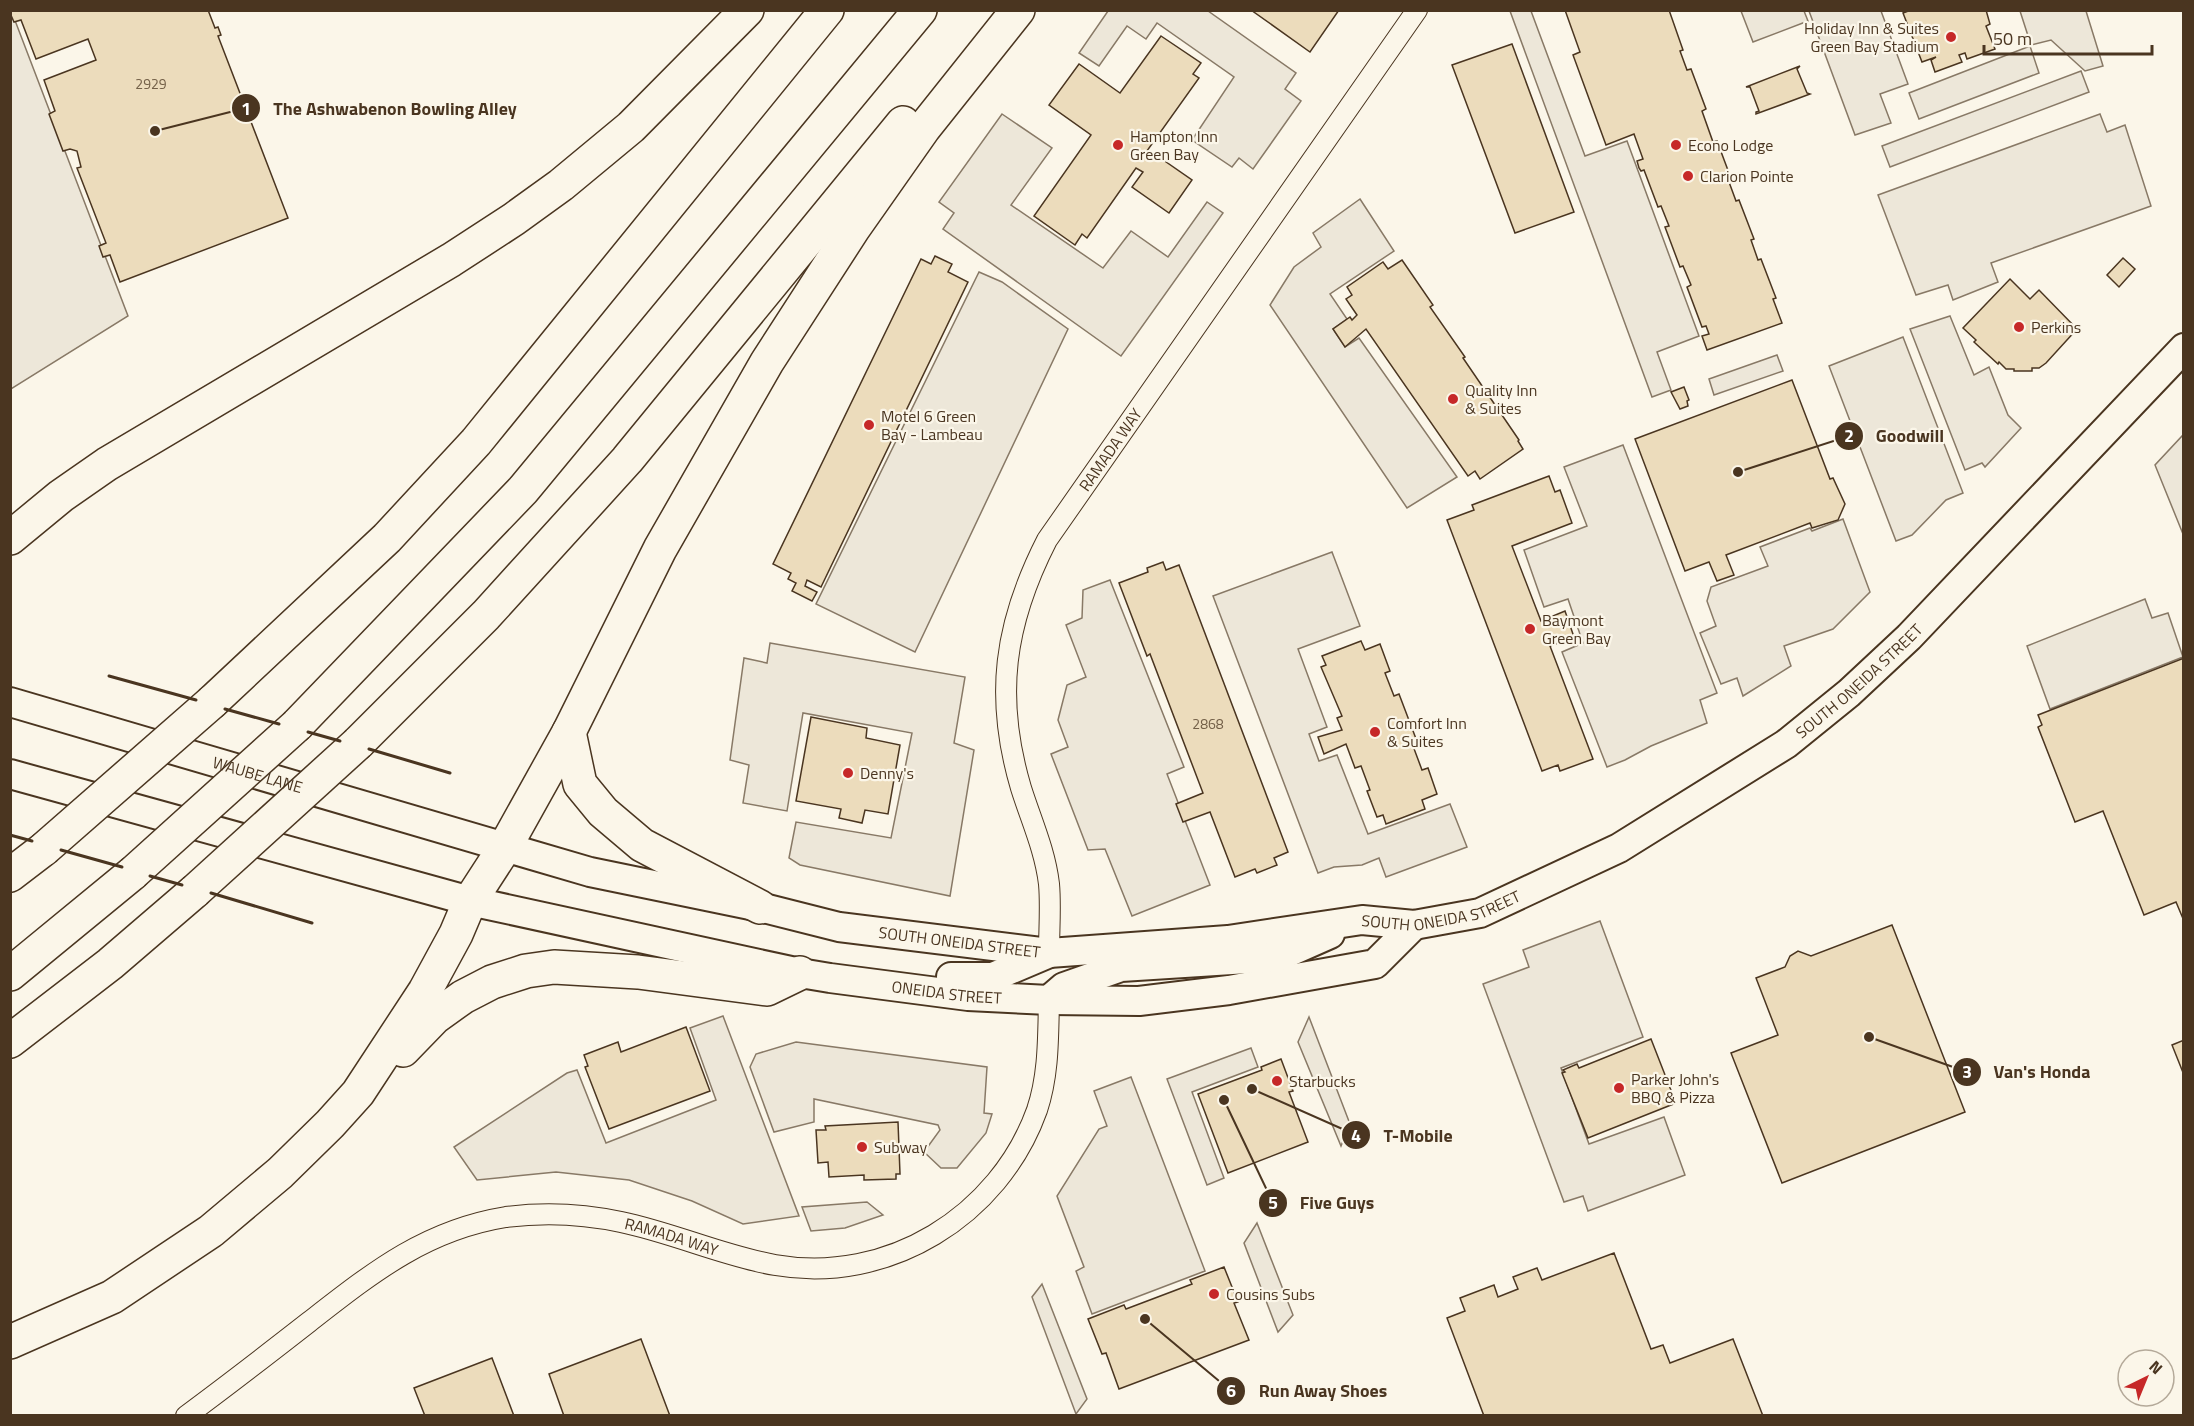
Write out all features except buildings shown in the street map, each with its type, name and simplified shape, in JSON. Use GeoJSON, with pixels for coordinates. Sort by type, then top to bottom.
{"type":"FeatureCollection","features":[{"type":"Feature","properties":{"kind":"highway"},"geometry":{"type":"LineString","coordinates":[[10,538],[61,496],[123,454],[451,261],[514,219],[561,185],[631,127],[747,10]]}},
{"type":"Feature","properties":{"kind":"highway"},"geometry":{"type":"LineString","coordinates":[[10,875],[44,849],[212,702],[387,538],[476,442],[826,10]]}},
{"type":"Feature","properties":{"kind":"highway"},"geometry":{"type":"LineString","coordinates":[[10,974],[133,873],[297,725],[523,490],[920,10]]}},
{"type":"Feature","properties":{"kind":"highway"},"geometry":{"type":"LineString","coordinates":[[10,1041],[110,964],[195,891],[358,743],[486,615],[627,459],[997,10]]}},
{"type":"Feature","properties":{"kind":"highway"},"geometry":{"type":"LineString","coordinates":[[10,1342],[111,1297],[211,1231],[280,1173],[330,1124],[358,1092],[425,990],[456,934],[470,902],[569,732],[660,549],[768,362],[853,229],[924,128],[1018,10]]}},
{"type":"Feature","properties":{"kind":"highway"},"geometry":{"type":"LineString","coordinates":[[10,515],[61,496]]}},
{"type":"Feature","properties":{"kind":"highway"},"geometry":{"type":"LineString","coordinates":[[569,732],[580,784],[603,812],[642,845],[760,908]]}},
{"type":"Feature","properties":{"kind":"highway"},"geometry":{"type":"LineString","coordinates":[[358,1092],[435,1017],[463,997],[492,982],[526,971],[554,967],[638,972],[767,989],[800,973]]}},
{"type":"Feature","properties":{"kind":"street","name":"RAMADA WAY"},"geometry":{"type":"LineString","coordinates":[[1049,953],[1049,886],[1043,849],[1021,788],[1010,745],[1005,702],[1007,654],[1016,614],[1029,575],[1047,540],[1417,10]]}},
{"type":"Feature","properties":{"kind":"street","name":"SOUTH ONEIDA STREET"},"geometry":{"type":"LineString","coordinates":[[504,847],[590,872],[839,927],[1049,953],[1228,940],[1362,920],[1414,926],[1480,913],[1619,848],[1786,744],[1849,693],[1909,637],[2184,348]]}},
{"type":"Feature","properties":{"kind":"street","name":"WAUBE LANE"},"geometry":{"type":"LineString","coordinates":[[10,702],[504,847]]}},
{"type":"Feature","properties":{"kind":"street"},"geometry":{"type":"LineString","coordinates":[[10,774],[470,902]]}},
{"type":"Feature","properties":{"kind":"street","name":"ONEIDA STREET"},"geometry":{"type":"LineString","coordinates":[[470,902],[800,973],[968,996],[1049,1000],[1139,1001],[1229,990],[1375,964],[1414,926]]}},
{"type":"Feature","properties":{"kind":"street"},"geometry":{"type":"LineString","coordinates":[[1049,1000],[1064,987],[1121,967],[1278,957],[1362,920]]}},
{"type":"Feature","properties":{"kind":"street"},"geometry":{"type":"LineString","coordinates":[[800,973],[857,966],[942,977],[993,977],[1049,953]]}},
{"type":"Feature","properties":{"kind":"street","name":"RAMADA WAY"},"geometry":{"type":"LineString","coordinates":[[186,1416],[369,1275],[405,1251],[470,1225],[543,1214],[580,1215],[622,1222],[747,1259],[777,1266],[811,1269],[850,1266],[882,1259],[920,1244],[946,1229],[980,1201],[1004,1173],[1023,1142],[1038,1108],[1047,1068],[1049,1000]]}},
{"type":"Feature","properties":{"kind":"shaded area"},"geometry":{"type":"Polygon","coordinates":[[[10,11],[128,316],[11,389],[10,11]]]}},
{"type":"Feature","properties":{"kind":"shaded area"},"geometry":{"type":"Polygon","coordinates":[[[1108,11],[1208,11],[1296,73],[1285,89],[1301,101],[1253,169],[1239,158],[1232,167],[1192,140],[1234,77],[1157,23],[1146,39],[1127,26],[1099,66],[1079,53],[1108,11]]]}},
{"type":"Feature","properties":{"kind":"shaded area"},"geometry":{"type":"Polygon","coordinates":[[[1510,11],[1531,11],[1585,156],[1627,141],[1699,336],[1657,352],[1671,390],[1652,397],[1510,11]]]}},
{"type":"Feature","properties":{"kind":"shaded area"},"geometry":{"type":"Polygon","coordinates":[[[1741,11],[1804,11],[1808,21],[1753,42],[1741,11]]]}},
{"type":"Feature","properties":{"kind":"shaded area"},"geometry":{"type":"Polygon","coordinates":[[[1809,11],[1881,11],[1908,84],[1880,94],[1891,123],[1855,135],[1809,11]]]}},
{"type":"Feature","properties":{"kind":"shaded area"},"geometry":{"type":"Polygon","coordinates":[[[2020,11],[2086,11],[2103,66],[2085,71],[2051,40],[2031,45],[2020,11]]]}},
{"type":"Feature","properties":{"kind":"shaded area"},"geometry":{"type":"Polygon","coordinates":[[[2030,46],[2039,73],[1919,119],[1909,93],[2030,46]]]}},
{"type":"Feature","properties":{"kind":"shaded area"},"geometry":{"type":"Polygon","coordinates":[[[2081,71],[2089,92],[1890,167],[1882,146],[2081,71]]]}},
{"type":"Feature","properties":{"kind":"shaded area"},"geometry":{"type":"Polygon","coordinates":[[[1002,114],[1052,148],[1011,205],[1103,268],[1131,231],[1168,257],[1207,202],[1223,213],[1121,356],[943,229],[954,213],[939,202],[1002,114]]]}},
{"type":"Feature","properties":{"kind":"shaded area"},"geometry":{"type":"Polygon","coordinates":[[[2100,114],[2107,132],[2125,125],[2151,206],[1991,263],[1998,282],[1953,300],[1948,285],[1916,295],[1878,195],[2100,114]]]}},
{"type":"Feature","properties":{"kind":"shaded area"},"geometry":{"type":"Polygon","coordinates":[[[1360,199],[1394,251],[1330,294],[1347,319],[1333,329],[1345,347],[1359,338],[1457,477],[1407,508],[1270,305],[1294,267],[1321,247],[1313,233],[1360,199]]]}},
{"type":"Feature","properties":{"kind":"shaded area"},"geometry":{"type":"Polygon","coordinates":[[[979,272],[1002,282],[1068,329],[915,652],[816,604],[979,272]]]}},
{"type":"Feature","properties":{"kind":"shaded area"},"geometry":{"type":"Polygon","coordinates":[[[1950,316],[1974,375],[1989,367],[2008,415],[2021,428],[1985,467],[1982,463],[1965,470],[1910,329],[1950,316]]]}},
{"type":"Feature","properties":{"kind":"shaded area"},"geometry":{"type":"Polygon","coordinates":[[[1903,337],[1963,493],[1946,500],[1912,535],[1896,541],[1829,366],[1903,337]]]}},
{"type":"Feature","properties":{"kind":"shaded area"},"geometry":{"type":"Polygon","coordinates":[[[1777,355],[1783,371],[1714,395],[1709,379],[1777,355]]]}},
{"type":"Feature","properties":{"kind":"shaded area"},"geometry":{"type":"Polygon","coordinates":[[[2183,435],[2183,534],[2155,465],[2183,435]]]}},
{"type":"Feature","properties":{"kind":"shaded area"},"geometry":{"type":"Polygon","coordinates":[[[1623,445],[1717,693],[1700,700],[1707,723],[1607,767],[1562,652],[1583,643],[1568,599],[1544,607],[1524,550],[1587,526],[1564,467],[1623,445]]]}},
{"type":"Feature","properties":{"kind":"shaded area"},"geometry":{"type":"Polygon","coordinates":[[[1843,519],[1870,592],[1833,629],[1784,646],[1791,666],[1743,696],[1737,678],[1721,684],[1700,633],[1716,626],[1707,601],[1711,587],[1768,566],[1760,547],[1810,528],[1812,531],[1843,519]]]}},
{"type":"Feature","properties":{"kind":"shaded area"},"geometry":{"type":"Polygon","coordinates":[[[1332,552],[1360,626],[1298,649],[1327,727],[1309,734],[1319,761],[1337,755],[1368,834],[1450,804],[1467,847],[1386,877],[1379,858],[1362,865],[1334,867],[1318,873],[1213,596],[1332,552]]]}},
{"type":"Feature","properties":{"kind":"shaded area"},"geometry":{"type":"Polygon","coordinates":[[[1110,580],[1184,767],[1167,774],[1210,885],[1132,916],[1105,849],[1088,850],[1051,754],[1068,747],[1058,720],[1067,685],[1086,677],[1066,625],[1082,618],[1083,590],[1110,580]]]}},
{"type":"Feature","properties":{"kind":"shaded area"},"geometry":{"type":"Polygon","coordinates":[[[2145,599],[2152,618],[2168,613],[2183,657],[2050,709],[2027,646],[2145,599]]]}},
{"type":"Feature","properties":{"kind":"shaded area"},"geometry":{"type":"Polygon","coordinates":[[[770,643],[965,677],[954,743],[974,750],[950,896],[800,865],[789,858],[796,822],[891,838],[912,733],[803,713],[787,811],[743,803],[749,765],[730,760],[744,658],[767,663],[770,643]]]}},
{"type":"Feature","properties":{"kind":"shaded area"},"geometry":{"type":"Polygon","coordinates":[[[1600,921],[1643,1037],[1561,1068],[1589,1144],[1664,1117],[1685,1175],[1588,1211],[1583,1196],[1564,1202],[1483,984],[1529,967],[1523,950],[1600,921]]]}},
{"type":"Feature","properties":{"kind":"shaded area"},"geometry":{"type":"Polygon","coordinates":[[[723,1016],[799,1216],[743,1224],[692,1201],[629,1180],[556,1172],[477,1180],[454,1147],[567,1073],[577,1070],[606,1143],[716,1100],[690,1028],[723,1016]]]}},
{"type":"Feature","properties":{"kind":"shaded area"},"geometry":{"type":"Polygon","coordinates":[[[1309,1017],[1350,1124],[1341,1146],[1298,1042],[1309,1017]]]}},
{"type":"Feature","properties":{"kind":"shaded area"},"geometry":{"type":"Polygon","coordinates":[[[796,1042],[987,1067],[984,1113],[992,1114],[986,1133],[957,1168],[941,1168],[924,1152],[940,1130],[938,1125],[814,1099],[814,1122],[774,1132],[750,1067],[756,1054],[796,1042]]]}},
{"type":"Feature","properties":{"kind":"shaded area"},"geometry":{"type":"Polygon","coordinates":[[[1251,1048],[1258,1067],[1192,1092],[1224,1178],[1207,1185],[1167,1079],[1251,1048]]]}},
{"type":"Feature","properties":{"kind":"shaded area"},"geometry":{"type":"Polygon","coordinates":[[[1131,1077],[1205,1271],[1092,1314],[1076,1271],[1084,1267],[1057,1196],[1099,1129],[1107,1126],[1094,1091],[1131,1077]]]}},
{"type":"Feature","properties":{"kind":"shaded area"},"geometry":{"type":"Polygon","coordinates":[[[867,1202],[883,1215],[845,1228],[811,1231],[802,1207],[867,1202]]]}},
{"type":"Feature","properties":{"kind":"shaded area"},"geometry":{"type":"Polygon","coordinates":[[[1257,1223],[1293,1315],[1278,1332],[1244,1243],[1257,1223]]]}},
{"type":"Feature","properties":{"kind":"shaded area"},"geometry":{"type":"Polygon","coordinates":[[[1042,1284],[1087,1399],[1076,1414],[1032,1297],[1042,1284]]]}},
{"type":"Feature","properties":{"kind":"wall"},"geometry":{"type":"LineString","coordinates":[[109,676],[196,700]]}},
{"type":"Feature","properties":{"kind":"wall"},"geometry":{"type":"LineString","coordinates":[[225,709],[279,724]]}},
{"type":"Feature","properties":{"kind":"wall"},"geometry":{"type":"LineString","coordinates":[[308,732],[340,741]]}},
{"type":"Feature","properties":{"kind":"wall"},"geometry":{"type":"LineString","coordinates":[[369,749],[450,773]]}},
{"type":"Feature","properties":{"kind":"wall"},"geometry":{"type":"LineString","coordinates":[[10,835],[32,841]]}},
{"type":"Feature","properties":{"kind":"wall"},"geometry":{"type":"LineString","coordinates":[[61,850],[122,867]]}},
{"type":"Feature","properties":{"kind":"wall"},"geometry":{"type":"LineString","coordinates":[[150,876],[182,885]]}},
{"type":"Feature","properties":{"kind":"wall"},"geometry":{"type":"LineString","coordinates":[[211,893],[312,923]]}},
{"type":"Feature","properties":{"kind":"place","name":"Holiday Inn & Suites Green Bay Stadium"},"geometry":{"type":"Point","coordinates":[1951,37]}},
{"type":"Feature","properties":{"kind":"place","name":"The Ashwabenon Bowling Alley"},"geometry":{"type":"Point","coordinates":[155,131]}},
{"type":"Feature","properties":{"kind":"place","name":"Hampton Inn Green Bay"},"geometry":{"type":"Point","coordinates":[1118,145]}},
{"type":"Feature","properties":{"kind":"place","name":"Econo Lodge"},"geometry":{"type":"Point","coordinates":[1676,145]}},
{"type":"Feature","properties":{"kind":"place","name":"Clarion Pointe"},"geometry":{"type":"Point","coordinates":[1688,176]}},
{"type":"Feature","properties":{"kind":"place","name":"Perkins"},"geometry":{"type":"Point","coordinates":[2019,327]}},
{"type":"Feature","properties":{"kind":"place","name":"Quality Inn & Suites"},"geometry":{"type":"Point","coordinates":[1453,399]}},
{"type":"Feature","properties":{"kind":"place","name":"Motel 6 Green Bay - Lambeau"},"geometry":{"type":"Point","coordinates":[869,425]}},
{"type":"Feature","properties":{"kind":"place","name":"Goodwill"},"geometry":{"type":"Point","coordinates":[1738,472]}},
{"type":"Feature","properties":{"kind":"place","name":"Baymont Green Bay"},"geometry":{"type":"Point","coordinates":[1530,629]}},
{"type":"Feature","properties":{"kind":"place","name":"Comfort Inn & Suites"},"geometry":{"type":"Point","coordinates":[1375,732]}},
{"type":"Feature","properties":{"kind":"place","name":"Denny's"},"geometry":{"type":"Point","coordinates":[848,773]}},
{"type":"Feature","properties":{"kind":"place","name":"Van's Honda"},"geometry":{"type":"Point","coordinates":[1869,1037]}},
{"type":"Feature","properties":{"kind":"place","name":"Starbucks"},"geometry":{"type":"Point","coordinates":[1277,1081]}},
{"type":"Feature","properties":{"kind":"place","name":"Parker John's BBQ & Pizza"},"geometry":{"type":"Point","coordinates":[1619,1088]}},
{"type":"Feature","properties":{"kind":"place","name":"T-Mobile"},"geometry":{"type":"Point","coordinates":[1252,1089]}},
{"type":"Feature","properties":{"kind":"place","name":"Five Guys"},"geometry":{"type":"Point","coordinates":[1224,1100]}},
{"type":"Feature","properties":{"kind":"place","name":"Subway"},"geometry":{"type":"Point","coordinates":[862,1147]}},
{"type":"Feature","properties":{"kind":"place","name":"Cousins Subs"},"geometry":{"type":"Point","coordinates":[1214,1294]}},
{"type":"Feature","properties":{"kind":"place","name":"Run Away Shoes"},"geometry":{"type":"Point","coordinates":[1145,1319]}}]}
